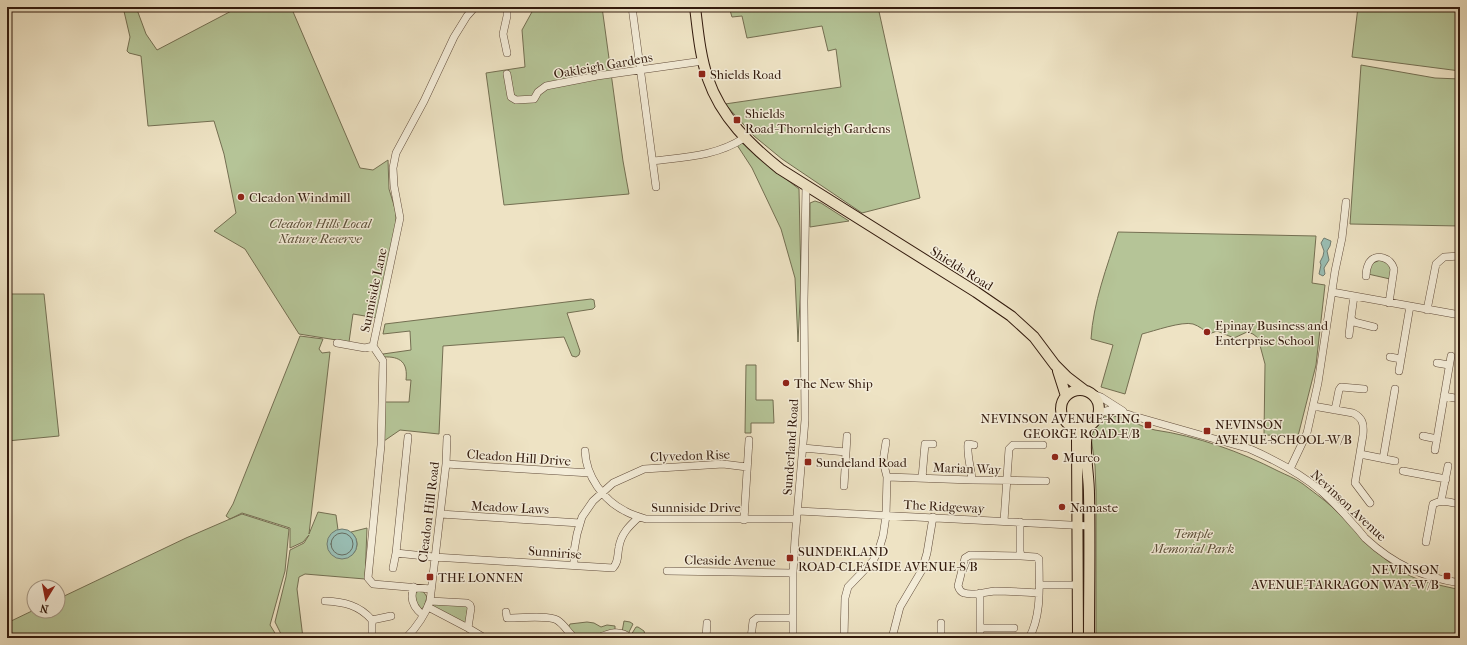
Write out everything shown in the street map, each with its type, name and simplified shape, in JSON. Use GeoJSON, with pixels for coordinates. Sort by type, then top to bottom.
{"type":"FeatureCollection","features":[{"type":"Feature","properties":{"kind":"highway","name":"Shields Road"},"geometry":{"type":"LineString","coordinates":[[695,7],[703,61],[708,80],[718,101],[733,124],[757,151],[780,169],[806,186],[976,292],[1011,316],[1034,338],[1055,365],[1067,377],[1087,392]]}},
{"type":"Feature","properties":{"kind":"highway","name":"Shields Road"},"geometry":{"type":"LineString","coordinates":[[1055,365],[1063,383],[1066,396]]}},
{"type":"Feature","properties":{"kind":"highway"},"geometry":{"type":"LineString","coordinates":[[1075,391],[1087,392],[1097,402],[1098,413],[1093,422],[1085,427],[1075,427],[1065,420],[1061,407],[1066,396],[1075,391]]}},
{"type":"Feature","properties":{"kind":"highway"},"geometry":{"type":"LineString","coordinates":[[1089,425],[1085,440],[1089,480],[1090,526],[1089,638]]}},
{"type":"Feature","properties":{"kind":"highway"},"geometry":{"type":"LineString","coordinates":[[1075,427],[1077,439],[1078,638]]}},
{"type":"Feature","properties":{"kind":"street","name":"Sunniside Lane"},"geometry":{"type":"LineString","coordinates":[[431,589],[373,584],[368,578],[381,452],[383,361],[373,346],[400,218],[394,186],[393,168],[396,153],[424,102],[454,37],[467,16],[475,7]]}},
{"type":"Feature","properties":{"kind":"street"},"geometry":{"type":"LineString","coordinates":[[507,7],[507,16],[503,34],[507,53]]}},
{"type":"Feature","properties":{"kind":"street"},"geometry":{"type":"LineString","coordinates":[[632,7],[656,187]]}},
{"type":"Feature","properties":{"kind":"street","name":"Oakleigh Gardens"},"geometry":{"type":"LineString","coordinates":[[507,74],[509,92],[513,99],[534,99],[538,92],[546,86],[703,61]]}},
{"type":"Feature","properties":{"kind":"street"},"geometry":{"type":"LineString","coordinates":[[653,161],[712,153],[725,149],[744,138]]}},
{"type":"Feature","properties":{"kind":"street","name":"Sunderland Road"},"geometry":{"type":"LineString","coordinates":[[793,638],[793,573],[803,448],[805,393],[804,302],[806,186]]}},
{"type":"Feature","properties":{"kind":"street"},"geometry":{"type":"LineString","coordinates":[[1290,469],[1307,433],[1313,406],[1323,356],[1334,271],[1342,238],[1346,202]]}},
{"type":"Feature","properties":{"kind":"street"},"geometry":{"type":"LineString","coordinates":[[1427,310],[1436,264],[1444,257],[1460,256]]}},
{"type":"Feature","properties":{"kind":"street"},"geometry":{"type":"LineString","coordinates":[[1366,276],[1369,262],[1373,259],[1383,258],[1389,260],[1394,269],[1389,303]]}},
{"type":"Feature","properties":{"kind":"street"},"geometry":{"type":"LineString","coordinates":[[1332,292],[1460,316]]}},
{"type":"Feature","properties":{"kind":"street"},"geometry":{"type":"LineString","coordinates":[[1349,335],[1354,296]]}},
{"type":"Feature","properties":{"kind":"street"},"geometry":{"type":"LineString","coordinates":[[1399,371],[1410,306]]}},
{"type":"Feature","properties":{"kind":"street"},"geometry":{"type":"LineString","coordinates":[[1352,318],[1354,322],[1369,328]]}},
{"type":"Feature","properties":{"kind":"street"},"geometry":{"type":"LineString","coordinates":[[337,343],[365,348],[373,346]]}},
{"type":"Feature","properties":{"kind":"street"},"geometry":{"type":"LineString","coordinates":[[1435,450],[1451,356]]}},
{"type":"Feature","properties":{"kind":"street"},"geometry":{"type":"LineString","coordinates":[[1390,357],[1401,359]]}},
{"type":"Feature","properties":{"kind":"street"},"geometry":{"type":"LineString","coordinates":[[1437,363],[1449,365]]}},
{"type":"Feature","properties":{"kind":"street"},"geometry":{"type":"LineString","coordinates":[[1335,410],[1341,387],[1364,389]]}},
{"type":"Feature","properties":{"kind":"street"},"geometry":{"type":"LineString","coordinates":[[1383,459],[1395,389]]}},
{"type":"Feature","properties":{"kind":"street","name":"Nevinson Avenue"},"geometry":{"type":"LineString","coordinates":[[1087,392],[1101,397],[1130,415]]}},
{"type":"Feature","properties":{"kind":"street"},"geometry":{"type":"LineString","coordinates":[[1444,396],[1460,399]]}},
{"type":"Feature","properties":{"kind":"street"},"geometry":{"type":"LineString","coordinates":[[1313,406],[1353,413],[1359,416],[1362,420],[1364,427],[1356,483],[1370,503]]}},
{"type":"Feature","properties":{"kind":"street","name":"Nevinson Avenue"},"geometry":{"type":"LineString","coordinates":[[1098,413],[1110,410],[1250,449],[1290,469],[1322,492],[1364,537],[1384,554],[1415,572],[1460,583]]}},
{"type":"Feature","properties":{"kind":"street"},"geometry":{"type":"LineString","coordinates":[[844,486],[847,436]]}},
{"type":"Feature","properties":{"kind":"street"},"geometry":{"type":"LineString","coordinates":[[1423,436],[1436,439]]}},
{"type":"Feature","properties":{"kind":"street"},"geometry":{"type":"LineString","coordinates":[[393,568],[396,553],[408,437]]}},
{"type":"Feature","properties":{"kind":"street","name":"Cleadon Hill Road"},"geometry":{"type":"LineString","coordinates":[[431,589],[446,464],[447,438]]}},
{"type":"Feature","properties":{"kind":"street"},"geometry":{"type":"LineString","coordinates":[[744,520],[749,440]]}},
{"type":"Feature","properties":{"kind":"street"},"geometry":{"type":"LineString","coordinates":[[844,638],[846,592],[848,587],[873,561],[883,536],[886,516],[887,477],[882,461],[886,442]]}},
{"type":"Feature","properties":{"kind":"street"},"geometry":{"type":"LineString","coordinates":[[922,478],[925,444],[933,444]]}},
{"type":"Feature","properties":{"kind":"street"},"geometry":{"type":"LineString","coordinates":[[972,480],[971,465],[967,460],[968,444],[974,445]]}},
{"type":"Feature","properties":{"kind":"street"},"geometry":{"type":"LineString","coordinates":[[1004,521],[1009,449],[1013,445],[1043,445]]}},
{"type":"Feature","properties":{"kind":"street"},"geometry":{"type":"LineString","coordinates":[[803,448],[846,452]]}},
{"type":"Feature","properties":{"kind":"street","name":"Sunniside Drive"},"geometry":{"type":"LineString","coordinates":[[585,451],[585,463],[606,498],[625,511],[639,517],[662,520],[744,520],[797,515]]}},
{"type":"Feature","properties":{"kind":"street"},"geometry":{"type":"LineString","coordinates":[[1360,454],[1395,461]]}},
{"type":"Feature","properties":{"kind":"street","name":"Cleadon Hill Drive"},"geometry":{"type":"LineString","coordinates":[[446,464],[590,473]]}},
{"type":"Feature","properties":{"kind":"street","name":"Clyvedon Rise"},"geometry":{"type":"LineString","coordinates":[[574,566],[574,551],[582,517],[593,501],[613,483],[644,469],[723,464],[747,467]]}},
{"type":"Feature","properties":{"kind":"street"},"geometry":{"type":"LineString","coordinates":[[1441,501],[1448,466]]}},
{"type":"Feature","properties":{"kind":"street"},"geometry":{"type":"LineString","coordinates":[[1403,471],[1446,479]]}},
{"type":"Feature","properties":{"kind":"street","name":"Marian Way"},"geometry":{"type":"LineString","coordinates":[[887,477],[1046,481]]}},
{"type":"Feature","properties":{"kind":"street"},"geometry":{"type":"LineString","coordinates":[[1426,542],[1433,504],[1441,501],[1460,504]]}},
{"type":"Feature","properties":{"kind":"street","name":"Meadow Laws"},"geometry":{"type":"LineString","coordinates":[[440,514],[580,523]]}},
{"type":"Feature","properties":{"kind":"street","name":"The Ridgeway"},"geometry":{"type":"LineString","coordinates":[[797,515],[933,517],[1090,526]]}},
{"type":"Feature","properties":{"kind":"street","name":"Sunnirise"},"geometry":{"type":"LineString","coordinates":[[396,553],[434,557],[613,568],[618,563],[619,546],[623,534],[639,517]]}},
{"type":"Feature","properties":{"kind":"street"},"geometry":{"type":"LineString","coordinates":[[892,638],[900,607],[922,570],[927,553],[933,517]]}},
{"type":"Feature","properties":{"kind":"street"},"geometry":{"type":"LineString","coordinates":[[982,520],[982,528]]}},
{"type":"Feature","properties":{"kind":"street"},"geometry":{"type":"LineString","coordinates":[[1020,522],[1021,556]]}},
{"type":"Feature","properties":{"kind":"street"},"geometry":{"type":"LineString","coordinates":[[1029,638],[1033,631],[1038,611],[1039,593],[1040,559],[1036,557],[1021,556],[970,555],[966,558],[958,586],[959,590],[964,593],[1006,591],[1039,593]]}},
{"type":"Feature","properties":{"kind":"street","name":"Cleaside Avenue"},"geometry":{"type":"LineString","coordinates":[[667,571],[793,573]]}},
{"type":"Feature","properties":{"kind":"street"},"geometry":{"type":"LineString","coordinates":[[1039,585],[1078,585]]}},
{"type":"Feature","properties":{"kind":"street"},"geometry":{"type":"LineString","coordinates":[[414,587],[412,592],[412,601],[415,607],[423,615]]}},
{"type":"Feature","properties":{"kind":"street"},"geometry":{"type":"LineString","coordinates":[[406,638],[414,630],[429,604],[431,589]]}},
{"type":"Feature","properties":{"kind":"street"},"geometry":{"type":"LineString","coordinates":[[980,593],[980,638]]}},
{"type":"Feature","properties":{"kind":"street"},"geometry":{"type":"LineString","coordinates":[[325,601],[342,602],[355,606],[366,613],[372,620],[372,638]]}},
{"type":"Feature","properties":{"kind":"street"},"geometry":{"type":"LineString","coordinates":[[429,604],[467,603],[471,608],[468,628]]}},
{"type":"Feature","properties":{"kind":"street"},"geometry":{"type":"LineString","coordinates":[[429,604],[483,637]]}},
{"type":"Feature","properties":{"kind":"street"},"geometry":{"type":"LineString","coordinates":[[506,612],[507,618],[548,618],[557,620],[570,634],[576,638]]}},
{"type":"Feature","properties":{"kind":"street"},"geometry":{"type":"LineString","coordinates":[[372,620],[391,616]]}},
{"type":"Feature","properties":{"kind":"street"},"geometry":{"type":"LineString","coordinates":[[751,638],[752,621],[757,618],[792,618]]}},
{"type":"Feature","properties":{"kind":"street"},"geometry":{"type":"LineString","coordinates":[[706,638],[707,623]]}},
{"type":"Feature","properties":{"kind":"street"},"geometry":{"type":"LineString","coordinates":[[941,623],[941,638]]}},
{"type":"Feature","properties":{"kind":"street"},"geometry":{"type":"LineString","coordinates":[[980,628],[1014,628]]}},
{"type":"Feature","properties":{"kind":"street"},"geometry":{"type":"LineString","coordinates":[[598,638],[605,634],[617,632],[630,638]]}},
{"type":"Feature","properties":{"kind":"green space","name":"Cleadon Hills Local Nature Reserve"},"geometry":{"type":"Polygon","coordinates":[[[123,7],[136,7],[146,34],[157,50],[239,7],[291,7],[360,168],[373,170],[388,160],[389,189],[396,212],[396,229],[377,318],[353,314],[349,342],[299,334],[245,249],[214,231],[236,213],[224,154],[214,121],[148,126],[141,56],[129,53],[127,51],[130,37],[123,7]]]}},
{"type":"Feature","properties":{"kind":"green space"},"geometry":{"type":"Polygon","coordinates":[[[532,7],[602,7],[623,161],[629,194],[504,205],[486,73],[525,67],[522,30],[533,10],[532,7]]]}},
{"type":"Feature","properties":{"kind":"green space"},"geometry":{"type":"Polygon","coordinates":[[[729,7],[878,7],[920,198],[862,213],[782,159],[754,136],[725,104],[841,87],[836,49],[828,51],[822,26],[747,38],[742,16],[732,17],[729,7]]]}},
{"type":"Feature","properties":{"kind":"green space"},"geometry":{"type":"Polygon","coordinates":[[[1358,7],[1460,7],[1460,71],[1352,57],[1358,7]]]}},
{"type":"Feature","properties":{"kind":"green space"},"geometry":{"type":"Polygon","coordinates":[[[1361,65],[1435,78],[1460,79],[1460,226],[1350,224],[1361,65]]]}},
{"type":"Feature","properties":{"kind":"green space"},"geometry":{"type":"Polygon","coordinates":[[[741,143],[799,189],[801,281],[798,342],[795,278],[781,229],[752,168],[737,145],[741,143]]]}},
{"type":"Feature","properties":{"kind":"green space"},"geometry":{"type":"Polygon","coordinates":[[[815,201],[821,203],[849,221],[810,227],[810,203],[815,201]]]}},
{"type":"Feature","properties":{"kind":"green space","name":"Epinay Business and Enterprise School"},"geometry":{"type":"Polygon","coordinates":[[[1118,232],[1316,236],[1312,283],[1325,285],[1316,365],[1298,436],[1264,435],[1265,364],[1258,338],[1247,332],[1234,338],[1217,331],[1209,334],[1197,326],[1188,323],[1142,334],[1125,394],[1101,387],[1113,345],[1091,339],[1092,326],[1101,285],[1118,232]]]}},
{"type":"Feature","properties":{"kind":"green space"},"geometry":{"type":"Polygon","coordinates":[[[1380,260],[1386,262],[1391,267],[1390,279],[1368,274],[1371,264],[1380,260]]]}},
{"type":"Feature","properties":{"kind":"green space"},"geometry":{"type":"Polygon","coordinates":[[[7,294],[44,294],[59,436],[7,441],[7,294]]]}},
{"type":"Feature","properties":{"kind":"green space"},"geometry":{"type":"Polygon","coordinates":[[[591,299],[594,300],[595,307],[593,309],[567,313],[580,351],[579,355],[576,357],[572,356],[564,337],[443,346],[439,434],[400,430],[384,441],[384,402],[409,402],[411,380],[406,380],[406,369],[399,359],[383,357],[383,354],[411,350],[410,331],[383,334],[385,324],[591,299]]]}},
{"type":"Feature","properties":{"kind":"green space"},"geometry":{"type":"Polygon","coordinates":[[[300,336],[323,339],[319,349],[322,353],[330,352],[309,534],[318,512],[336,515],[338,530],[332,534],[351,556],[356,550],[357,541],[351,532],[367,528],[365,579],[305,574],[299,577],[297,589],[303,638],[283,638],[275,622],[286,577],[290,550],[304,543],[309,535],[303,542],[290,548],[290,528],[242,513],[230,519],[226,516],[233,504],[300,336]]]}},
{"type":"Feature","properties":{"kind":"green space"},"geometry":{"type":"Polygon","coordinates":[[[746,365],[756,365],[756,400],[773,400],[774,423],[751,423],[751,433],[745,433],[746,365]]]}},
{"type":"Feature","properties":{"kind":"green space","name":"Temple Memorial Park"},"geometry":{"type":"Polygon","coordinates":[[[1106,416],[1118,417],[1155,430],[1187,436],[1234,451],[1300,482],[1331,506],[1385,559],[1405,573],[1418,579],[1460,590],[1460,638],[1096,638],[1096,491],[1095,466],[1091,437],[1101,419],[1106,416]]]}},
{"type":"Feature","properties":{"kind":"green space"},"geometry":{"type":"Polygon","coordinates":[[[242,514],[289,529],[285,571],[270,625],[278,638],[7,638],[7,623],[26,614],[26,619],[66,619],[66,595],[186,538],[242,514]]]}},
{"type":"Feature","properties":{"kind":"green space"},"geometry":{"type":"Polygon","coordinates":[[[423,591],[427,597],[424,607],[421,609],[416,603],[415,593],[423,591]]]}},
{"type":"Feature","properties":{"kind":"green space"},"geometry":{"type":"Polygon","coordinates":[[[433,604],[468,606],[465,623],[431,607],[433,604]]]}},
{"type":"Feature","properties":{"kind":"green space"},"geometry":{"type":"Polygon","coordinates":[[[624,621],[633,624],[628,634],[622,632],[624,621]]]}},
{"type":"Feature","properties":{"kind":"green space"},"geometry":{"type":"Polygon","coordinates":[[[587,622],[594,623],[601,627],[607,625],[615,626],[615,630],[590,638],[584,638],[573,633],[568,628],[570,624],[587,622]]]}},
{"type":"Feature","properties":{"kind":"green space"},"geometry":{"type":"Polygon","coordinates":[[[636,627],[644,631],[646,638],[634,638],[631,635],[636,627]]]}},
{"type":"Feature","properties":{"kind":"water"},"geometry":{"type":"Polygon","coordinates":[[[1324,238],[1331,241],[1327,251],[1329,260],[1324,268],[1325,274],[1323,276],[1319,274],[1321,265],[1320,262],[1324,251],[1321,243],[1324,238]]]}},
{"type":"Feature","properties":{"kind":"water"},"geometry":{"type":"Polygon","coordinates":[[[342,529],[348,530],[356,538],[356,550],[348,558],[342,559],[336,558],[328,550],[327,544],[328,538],[336,530],[342,529]]]}},
{"type":"Feature","properties":{"kind":"place","name":"Shields Road"},"geometry":{"type":"Point","coordinates":[702,74]}},
{"type":"Feature","properties":{"kind":"place","name":"Shields Road-Thornleigh Gardens"},"geometry":{"type":"Point","coordinates":[737,120]}},
{"type":"Feature","properties":{"kind":"place","name":"Cleadon Windmill"},"geometry":{"type":"Point","coordinates":[241,197]}},
{"type":"Feature","properties":{"kind":"place","name":"Epinay Business and Enterprise School"},"geometry":{"type":"Point","coordinates":[1207,332]}},
{"type":"Feature","properties":{"kind":"place","name":"The New Ship"},"geometry":{"type":"Point","coordinates":[786,383]}},
{"type":"Feature","properties":{"kind":"place","name":"NEVINSON AVENUE-KING GEORGE ROAD-E/B"},"geometry":{"type":"Point","coordinates":[1148,425]}},
{"type":"Feature","properties":{"kind":"place","name":"NEVINSON AVENUE-SCHOOL-W/B"},"geometry":{"type":"Point","coordinates":[1207,431]}},
{"type":"Feature","properties":{"kind":"place","name":"Murco"},"geometry":{"type":"Point","coordinates":[1055,457]}},
{"type":"Feature","properties":{"kind":"place","name":"Sundeland Road"},"geometry":{"type":"Point","coordinates":[808,462]}},
{"type":"Feature","properties":{"kind":"place","name":"Namaste"},"geometry":{"type":"Point","coordinates":[1062,507]}},
{"type":"Feature","properties":{"kind":"place","name":"SUNDERLAND ROAD-CLEASIDE AVENUE-S/B"},"geometry":{"type":"Point","coordinates":[790,558]}},
{"type":"Feature","properties":{"kind":"place","name":"NEVINSON AVENUE-TARRAGON WAY-W/B"},"geometry":{"type":"Point","coordinates":[1447,576]}},
{"type":"Feature","properties":{"kind":"place","name":"THE LONNEN"},"geometry":{"type":"Point","coordinates":[430,577]}}]}
